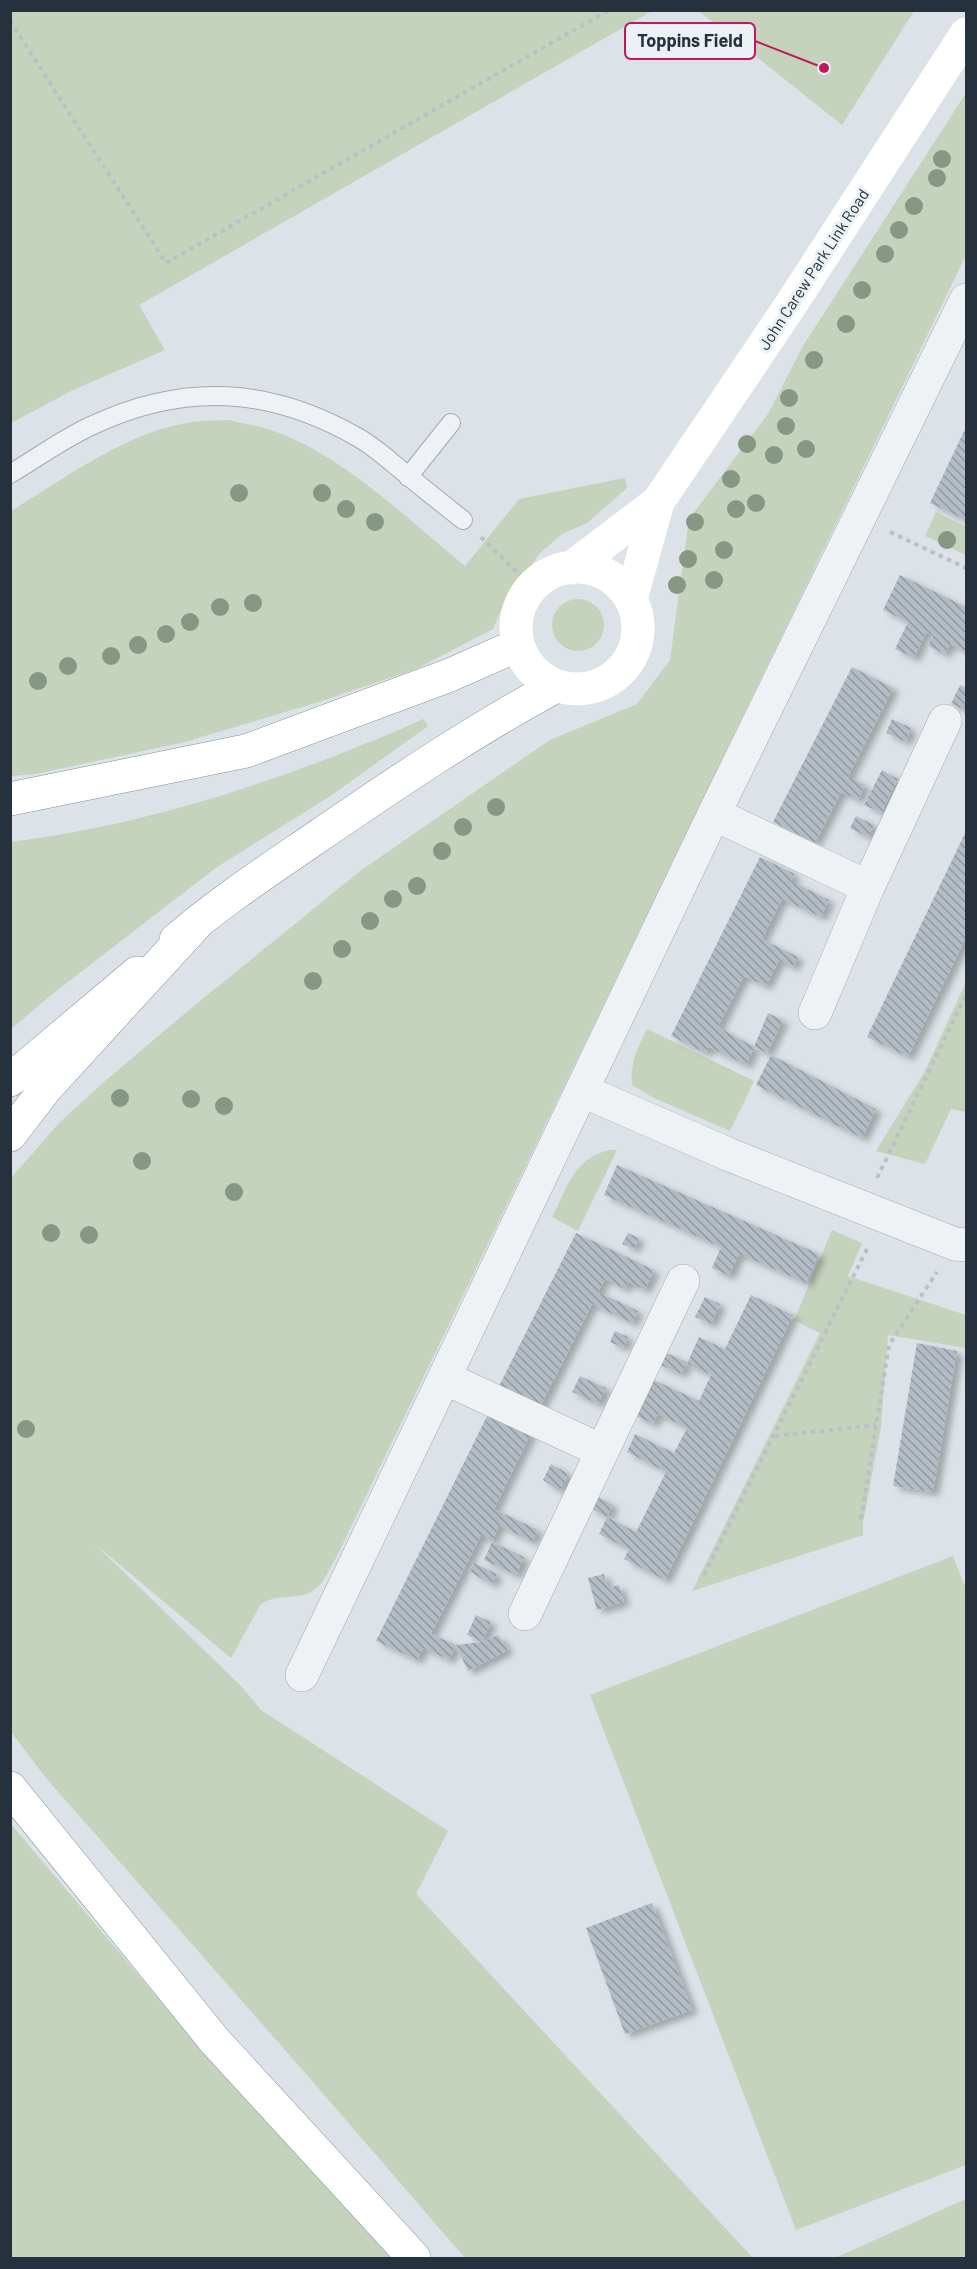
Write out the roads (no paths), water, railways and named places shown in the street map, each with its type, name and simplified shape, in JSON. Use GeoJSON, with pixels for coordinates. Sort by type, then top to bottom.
{"type":"FeatureCollection","features":[{"type":"Feature","properties":{"kind":"main road","name":"John Carew Park Link Road"},"geometry":{"type":"LineString","coordinates":[[631,600],[658,502],[803,286],[966,34]]}},
{"type":"Feature","properties":{"kind":"main road","name":"John Carew Park Link Road"},"geometry":{"type":"LineString","coordinates":[[571,568],[658,502]]}},
{"type":"Feature","properties":{"kind":"main road"},"geometry":{"type":"LineString","coordinates":[[571,568],[588,568],[606,574],[620,585],[631,600],[637,617],[638,635],[633,653],[623,668],[609,680],[592,687],[574,689],[556,686],[543,679],[532,669],[518,645],[516,624],[521,604],[532,587],[550,574],[571,568]]}},
{"type":"Feature","properties":{"kind":"main road"},"geometry":{"type":"LineString","coordinates":[[10,799],[246,751],[450,675],[518,645]]}},
{"type":"Feature","properties":{"kind":"main road"},"geometry":{"type":"LineString","coordinates":[[10,1080],[198,922],[385,790],[522,704],[556,686]]}},
{"type":"Feature","properties":{"kind":"main road"},"geometry":{"type":"LineString","coordinates":[[10,1135],[46,1088],[198,922]]}},
{"type":"Feature","properties":{"kind":"main road"},"geometry":{"type":"LineString","coordinates":[[10,1788],[214,2040],[414,2259]]}},
{"type":"Feature","properties":{"kind":"street"},"geometry":{"type":"LineString","coordinates":[[302,1675],[714,814],[965,308]]}},
{"type":"Feature","properties":{"kind":"street"},"geometry":{"type":"LineString","coordinates":[[814,1013],[868,887],[945,721]]}},
{"type":"Feature","properties":{"kind":"street"},"geometry":{"type":"LineString","coordinates":[[714,814],[868,887]]}},
{"type":"Feature","properties":{"kind":"street"},"geometry":{"type":"LineString","coordinates":[[583,1091],[730,1155],[961,1244]]}},
{"type":"Feature","properties":{"kind":"street"},"geometry":{"type":"LineString","coordinates":[[525,1614],[683,1281]]}},
{"type":"Feature","properties":{"kind":"street"},"geometry":{"type":"LineString","coordinates":[[445,1378],[602,1451]]}},
{"type":"Feature","properties":{"kind":"lane"},"geometry":{"type":"LineString","coordinates":[[10,474],[91,426],[130,409],[173,398],[215,396],[264,399],[298,410],[359,438],[463,520]]}},
{"type":"Feature","properties":{"kind":"lane"},"geometry":{"type":"LineString","coordinates":[[408,477],[451,423]]}},
{"type":"Feature","properties":{"kind":"place","name":"Toppins Field"},"geometry":{"type":"Point","coordinates":[824,68]}}]}
